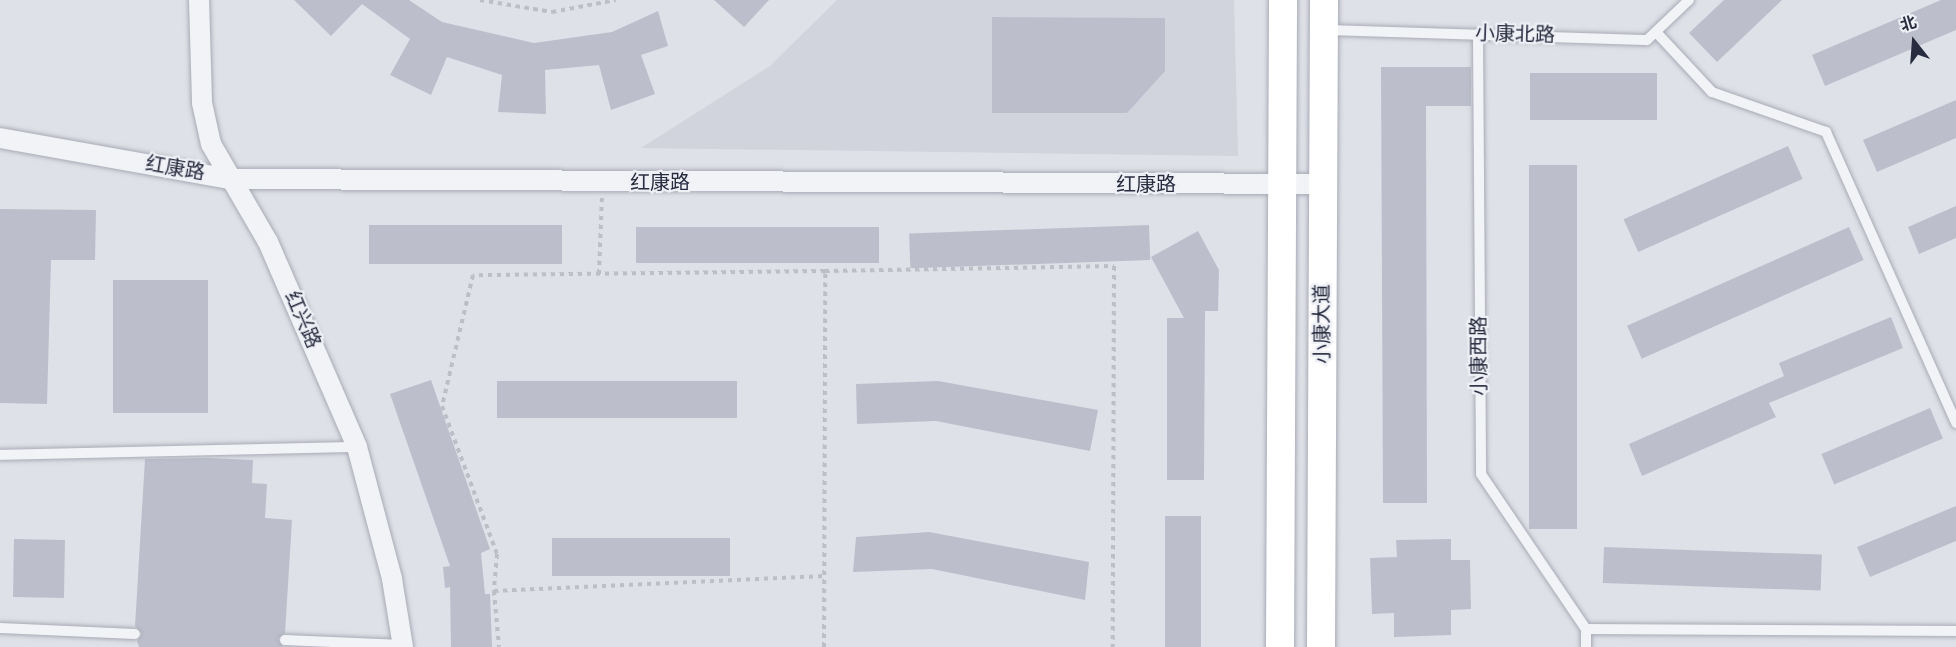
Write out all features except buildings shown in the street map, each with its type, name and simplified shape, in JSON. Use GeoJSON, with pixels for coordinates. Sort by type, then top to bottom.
{"type":"FeatureCollection","features":[{"type":"Feature","properties":{"kind":"main road","name":"小康大道"},"geometry":{"type":"LineString","coordinates":[[1280,647],[1284,0]]}},
{"type":"Feature","properties":{"kind":"main road","name":"小康大道"},"geometry":{"type":"LineString","coordinates":[[1321,647],[1325,184],[1324,0]]}},
{"type":"Feature","properties":{"kind":"street","name":"红兴路"},"geometry":{"type":"LineString","coordinates":[[199,0],[202,103],[211,144],[268,242],[357,447],[392,579],[403,646]]}},
{"type":"Feature","properties":{"kind":"street","name":"红康路"},"geometry":{"type":"LineString","coordinates":[[0,138],[230,179],[1325,184]]}},
{"type":"Feature","properties":{"kind":"lane","name":"小康北路"},"geometry":{"type":"LineString","coordinates":[[1324,30],[1647,40],[1689,0]]}},
{"type":"Feature","properties":{"kind":"lane"},"geometry":{"type":"LineString","coordinates":[[1656,32],[1712,92],[1826,132],[1956,423]]}},
{"type":"Feature","properties":{"kind":"lane","name":"小康西路"},"geometry":{"type":"LineString","coordinates":[[1478,34],[1481,474],[1586,629]]}},
{"type":"Feature","properties":{"kind":"lane"},"geometry":{"type":"LineString","coordinates":[[0,455],[357,447]]}},
{"type":"Feature","properties":{"kind":"lane"},"geometry":{"type":"LineString","coordinates":[[0,628],[135,634]]}},
{"type":"Feature","properties":{"kind":"lane"},"geometry":{"type":"LineString","coordinates":[[1586,647],[1586,629],[1956,631]]}},
{"type":"Feature","properties":{"kind":"lane"},"geometry":{"type":"LineString","coordinates":[[285,640],[403,646]]}},
{"type":"Feature","properties":{"kind":"path"},"geometry":{"type":"LineString","coordinates":[[480,0],[552,12],[616,0]]}},
{"type":"Feature","properties":{"kind":"path"},"geometry":{"type":"LineString","coordinates":[[599,274],[603,182]]}},
{"type":"Feature","properties":{"kind":"path"},"geometry":{"type":"LineString","coordinates":[[499,647],[495,591],[496,554],[442,406],[473,275],[1114,266],[1113,647]]}},
{"type":"Feature","properties":{"kind":"path"},"geometry":{"type":"LineString","coordinates":[[824,647],[826,576],[825,271]]}},
{"type":"Feature","properties":{"kind":"path"},"geometry":{"type":"LineString","coordinates":[[495,591],[826,576]]}},
{"type":"Feature","properties":{"kind":"shaded area"},"geometry":{"type":"Polygon","coordinates":[[[837,0],[1234,0],[1238,156],[641,148],[770,66],[837,0]]]}}]}
